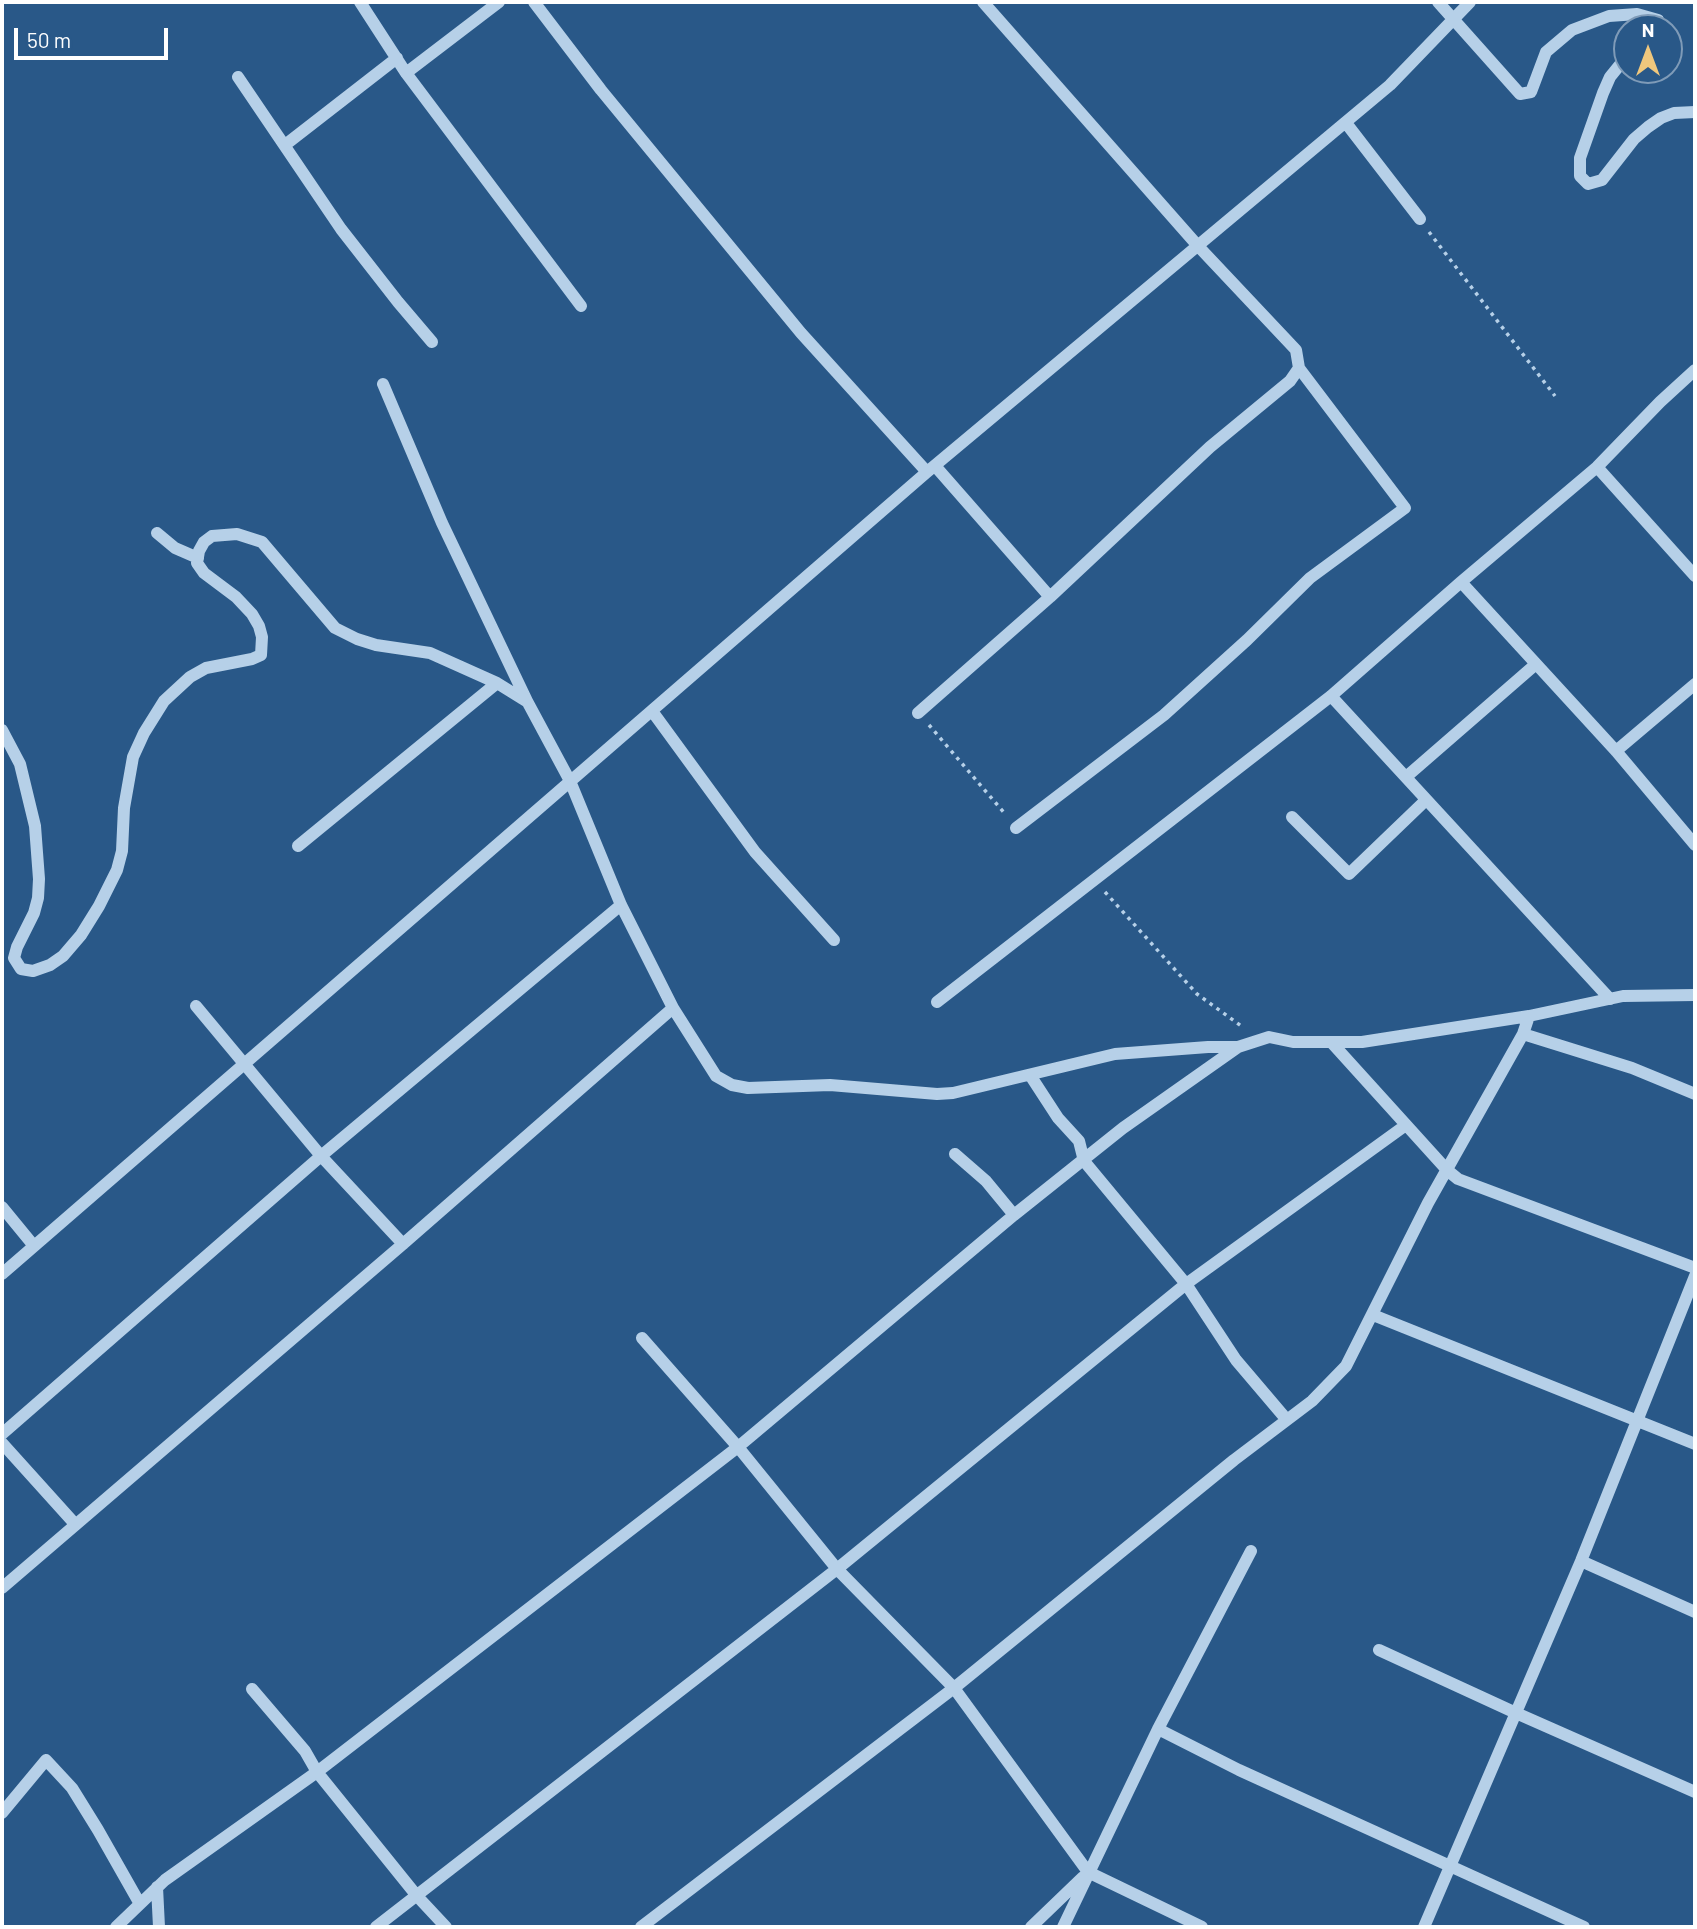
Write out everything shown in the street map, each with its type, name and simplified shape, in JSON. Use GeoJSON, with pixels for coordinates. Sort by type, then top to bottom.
{"type":"FeatureCollection","features":[{"type":"Feature","properties":{"kind":"street"},"geometry":{"type":"LineString","coordinates":[[360,2],[406,73],[581,306]]}},
{"type":"Feature","properties":{"kind":"street"},"geometry":{"type":"LineString","coordinates":[[406,73],[499,2]]}},
{"type":"Feature","properties":{"kind":"street"},"geometry":{"type":"LineString","coordinates":[[534,2],[601,90],[801,333],[1050,597]]}},
{"type":"Feature","properties":{"kind":"street"},"geometry":{"type":"LineString","coordinates":[[983,2],[1198,246],[1296,350],[1299,368],[1405,508],[1310,578],[1247,640],[1164,715],[1016,828]]}},
{"type":"Feature","properties":{"kind":"street"},"geometry":{"type":"LineString","coordinates":[[1438,2],[1520,94],[1531,92],[1546,52],[1572,30],[1613,16]]}},
{"type":"Feature","properties":{"kind":"street"},"geometry":{"type":"LineString","coordinates":[[2,1274],[932,469],[1390,85],[1469,2]]}},
{"type":"Feature","properties":{"kind":"street"},"geometry":{"type":"LineString","coordinates":[[285,145],[397,58]]}},
{"type":"Feature","properties":{"kind":"street"},"geometry":{"type":"LineString","coordinates":[[1613,73],[1603,93],[1580,158],[1580,176],[1588,184],[1602,180],[1634,139],[1661,118],[1674,113],[1695,112]]}},
{"type":"Feature","properties":{"kind":"street"},"geometry":{"type":"LineString","coordinates":[[238,77],[341,229],[432,342]]}},
{"type":"Feature","properties":{"kind":"street"},"geometry":{"type":"LineString","coordinates":[[1346,122],[1420,219]]}},
{"type":"Feature","properties":{"kind":"street"},"geometry":{"type":"LineString","coordinates":[[918,713],[1050,597],[1210,447],[1290,380],[1299,368]]}},
{"type":"Feature","properties":{"kind":"street"},"geometry":{"type":"LineString","coordinates":[[937,1002],[1331,696],[1597,467],[1695,370]]}},
{"type":"Feature","properties":{"kind":"street"},"geometry":{"type":"LineString","coordinates":[[383,384],[442,523],[527,701],[570,781],[621,905],[673,1007],[716,1076],[740,1086],[773,1088],[830,1085],[937,1094],[953,1093],[1115,1054],[1238,1047]]}},
{"type":"Feature","properties":{"kind":"street"},"geometry":{"type":"LineString","coordinates":[[1597,467],[1695,576]]}},
{"type":"Feature","properties":{"kind":"street"},"geometry":{"type":"LineString","coordinates":[[157,533],[175,548],[198,558]]}},
{"type":"Feature","properties":{"kind":"street"},"geometry":{"type":"LineString","coordinates":[[2,730],[20,764],[34,826],[38,898],[34,913],[16,947],[14,958],[22,969],[33,971],[50,965],[63,956],[81,935],[117,870],[122,851],[124,808],[133,757],[164,701],[190,677],[206,668],[261,655],[260,626],[252,614],[236,597],[204,573],[198,563],[204,542],[212,536],[237,534],[262,542],[335,628],[376,645],[430,653],[497,683],[527,701]]}},
{"type":"Feature","properties":{"kind":"street"},"geometry":{"type":"LineString","coordinates":[[1461,582],[1616,751],[1695,845]]}},
{"type":"Feature","properties":{"kind":"street"},"geometry":{"type":"LineString","coordinates":[[1406,777],[1536,664]]}},
{"type":"Feature","properties":{"kind":"street"},"geometry":{"type":"LineString","coordinates":[[299,846],[497,683]]}},
{"type":"Feature","properties":{"kind":"street"},"geometry":{"type":"LineString","coordinates":[[1616,751],[1695,684]]}},
{"type":"Feature","properties":{"kind":"street"},"geometry":{"type":"LineString","coordinates":[[1331,696],[1609,999]]}},
{"type":"Feature","properties":{"kind":"street"},"geometry":{"type":"LineString","coordinates":[[652,711],[755,852],[834,940]]}},
{"type":"Feature","properties":{"kind":"street"},"geometry":{"type":"LineString","coordinates":[[1292,817],[1349,874],[1426,800]]}},
{"type":"Feature","properties":{"kind":"street"},"geometry":{"type":"LineString","coordinates":[[2,1434],[321,1156],[621,905]]}},
{"type":"Feature","properties":{"kind":"street"},"geometry":{"type":"LineString","coordinates":[[116,1927],[157,1887],[317,1772],[738,1447],[1014,1215],[1123,1128],[1238,1047],[1269,1037],[1293,1041],[1362,1042],[1529,1016],[1623,996],[1695,995]]}},
{"type":"Feature","properties":{"kind":"street"},"geometry":{"type":"LineString","coordinates":[[196,1006],[321,1156],[403,1244]]}},
{"type":"Feature","properties":{"kind":"street"},"geometry":{"type":"LineString","coordinates":[[2,1588],[403,1244],[673,1007]]}},
{"type":"Feature","properties":{"kind":"street"},"geometry":{"type":"LineString","coordinates":[[641,1927],[954,1688],[1234,1460],[1312,1401],[1346,1366],[1447,1170],[1523,1034],[1529,1016]]}},
{"type":"Feature","properties":{"kind":"street"},"geometry":{"type":"LineString","coordinates":[[1523,1034],[1632,1068],[1695,1094]]}},
{"type":"Feature","properties":{"kind":"street"},"geometry":{"type":"LineString","coordinates":[[1332,1043],[1458,1179],[1695,1268]]}},
{"type":"Feature","properties":{"kind":"street"},"geometry":{"type":"LineString","coordinates":[[1030,1075],[1058,1118],[1079,1141],[1084,1161],[1186,1284],[1236,1360],[1287,1420]]}},
{"type":"Feature","properties":{"kind":"street"},"geometry":{"type":"LineString","coordinates":[[376,1927],[837,1569],[1186,1284],[1406,1125]]}},
{"type":"Feature","properties":{"kind":"street"},"geometry":{"type":"LineString","coordinates":[[956,1154],[986,1181],[1014,1215]]}},
{"type":"Feature","properties":{"kind":"street"},"geometry":{"type":"LineString","coordinates":[[2,1207],[34,1246]]}},
{"type":"Feature","properties":{"kind":"street"},"geometry":{"type":"LineString","coordinates":[[1424,1927],[1581,1561],[1695,1276]]}},
{"type":"Feature","properties":{"kind":"street"},"geometry":{"type":"LineString","coordinates":[[1373,1315],[1695,1444]]}},
{"type":"Feature","properties":{"kind":"street"},"geometry":{"type":"LineString","coordinates":[[642,1338],[738,1447],[837,1569],[954,1688],[1088,1872],[1202,1927]]}},
{"type":"Feature","properties":{"kind":"street"},"geometry":{"type":"LineString","coordinates":[[2,1443],[75,1524]]}},
{"type":"Feature","properties":{"kind":"street"},"geometry":{"type":"LineString","coordinates":[[1063,1927],[1158,1729],[1251,1551]]}},
{"type":"Feature","properties":{"kind":"street"},"geometry":{"type":"LineString","coordinates":[[1581,1561],[1695,1612]]}},
{"type":"Feature","properties":{"kind":"street"},"geometry":{"type":"LineString","coordinates":[[1379,1650],[1695,1791]]}},
{"type":"Feature","properties":{"kind":"street"},"geometry":{"type":"LineString","coordinates":[[252,1689],[305,1751],[317,1772],[417,1896],[446,1927]]}},
{"type":"Feature","properties":{"kind":"street"},"geometry":{"type":"LineString","coordinates":[[1158,1729],[1239,1770],[1584,1927]]}},
{"type":"Feature","properties":{"kind":"street"},"geometry":{"type":"LineString","coordinates":[[2,1813],[46,1760],[72,1788],[140,1904]]}},
{"type":"Feature","properties":{"kind":"street"},"geometry":{"type":"LineString","coordinates":[[1031,1927],[1088,1872]]}},
{"type":"Feature","properties":{"kind":"street"},"geometry":{"type":"LineString","coordinates":[[157,1887],[159,1927]]}},
{"type":"Feature","properties":{"kind":"path"},"geometry":{"type":"LineString","coordinates":[[1420,219],[1555,397]]}},
{"type":"Feature","properties":{"kind":"path"},"geometry":{"type":"LineString","coordinates":[[918,713],[1016,828]]}},
{"type":"Feature","properties":{"kind":"path"},"geometry":{"type":"LineString","coordinates":[[1095,880],[1197,994],[1242,1028],[1269,1037]]}}]}
